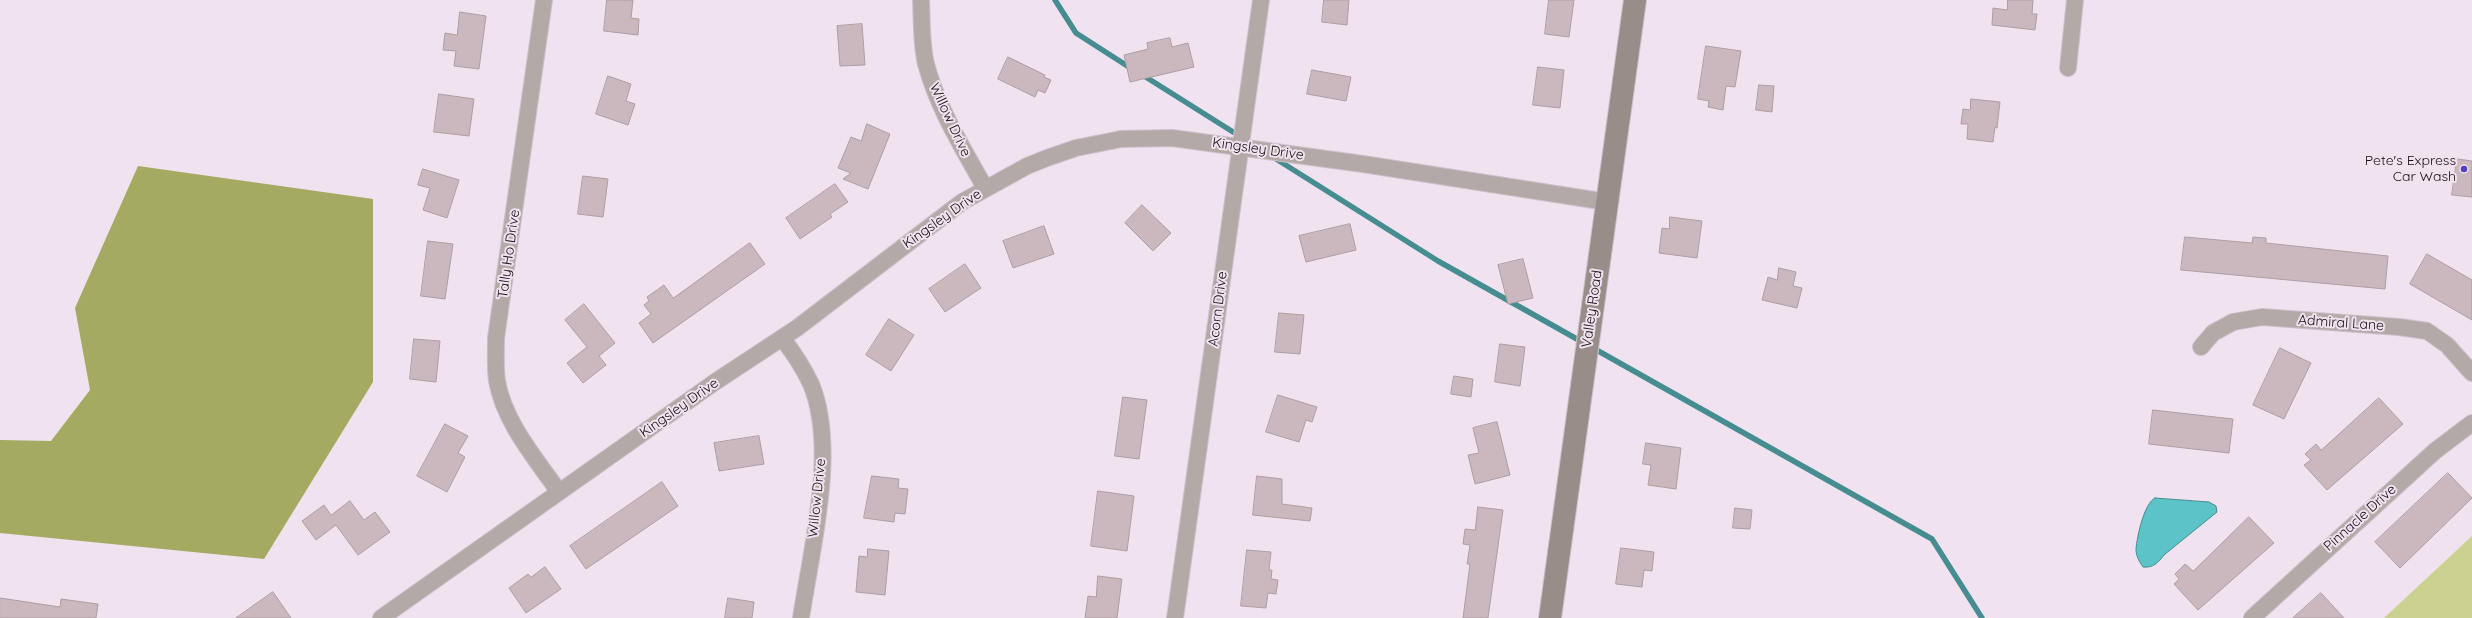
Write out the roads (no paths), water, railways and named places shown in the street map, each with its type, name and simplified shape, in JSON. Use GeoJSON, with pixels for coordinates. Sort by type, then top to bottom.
{"type":"FeatureCollection","features":[{"type":"Feature","properties":{"kind":"street","name":"Tally Ho Drive"},"geometry":{"type":"LineString","coordinates":[[544,0],[496,338],[495,367],[504,404],[516,429],[559,492]]}},
{"type":"Feature","properties":{"kind":"street","name":"Willow Drive"},"geometry":{"type":"LineString","coordinates":[[921,0],[922,43],[926,63],[936,92],[955,134],[985,188]]}},
{"type":"Feature","properties":{"kind":"street","name":"Acorn Drive"},"geometry":{"type":"LineString","coordinates":[[1175,618],[1234,183],[1242,147],[1261,0]]}},
{"type":"Feature","properties":{"kind":"street","name":"Valley Road"},"geometry":{"type":"LineString","coordinates":[[1550,618],[1635,0]]}},
{"type":"Feature","properties":{"kind":"street"},"geometry":{"type":"LineString","coordinates":[[2068,68],[2076,0]]}},
{"type":"Feature","properties":{"kind":"street","name":"Kingsley Drive"},"geometry":{"type":"LineString","coordinates":[[381,618],[715,382],[782,338],[938,219],[985,188],[1048,158],[1076,148],[1121,139],[1172,138],[1242,147],[1607,202]]}},
{"type":"Feature","properties":{"kind":"street","name":"Admiral Lane"},"geometry":{"type":"LineString","coordinates":[[2201,347],[2214,333],[2233,322],[2262,317],[2399,327],[2427,331],[2448,345],[2472,373]]}},
{"type":"Feature","properties":{"kind":"street","name":"Willow Drive"},"geometry":{"type":"LineString","coordinates":[[782,338],[796,356],[811,384],[817,404],[822,438],[821,483],[801,618]]}},
{"type":"Feature","properties":{"kind":"street","name":"Pinnacle Drive"},"geometry":{"type":"LineString","coordinates":[[2252,618],[2435,450],[2472,423]]}},
{"type":"Feature","properties":{"kind":"water"},"geometry":{"type":"Polygon","coordinates":[[[2155,498],[2209,502],[2216,506],[2217,512],[2155,564],[2150,567],[2143,567],[2139,561],[2136,549],[2138,537],[2144,513],[2151,501],[2155,498]]]}},
{"type":"Feature","properties":{"kind":"waterway"},"geometry":{"type":"LineString","coordinates":[[1055,0],[1076,33],[1132,69]]}},
{"type":"Feature","properties":{"kind":"waterway"},"geometry":{"type":"LineString","coordinates":[[1141,74],[1241,137]]}},
{"type":"Feature","properties":{"kind":"waterway"},"geometry":{"type":"LineString","coordinates":[[1273,157],[1438,261],[1584,343]]}},
{"type":"Feature","properties":{"kind":"waterway"},"geometry":{"type":"LineString","coordinates":[[1593,348],[1932,539],[1982,618]]}},
{"type":"Feature","properties":{"kind":"place","name":"Pete's Express Car Wash"},"geometry":{"type":"Point","coordinates":[2464,169]}}]}
